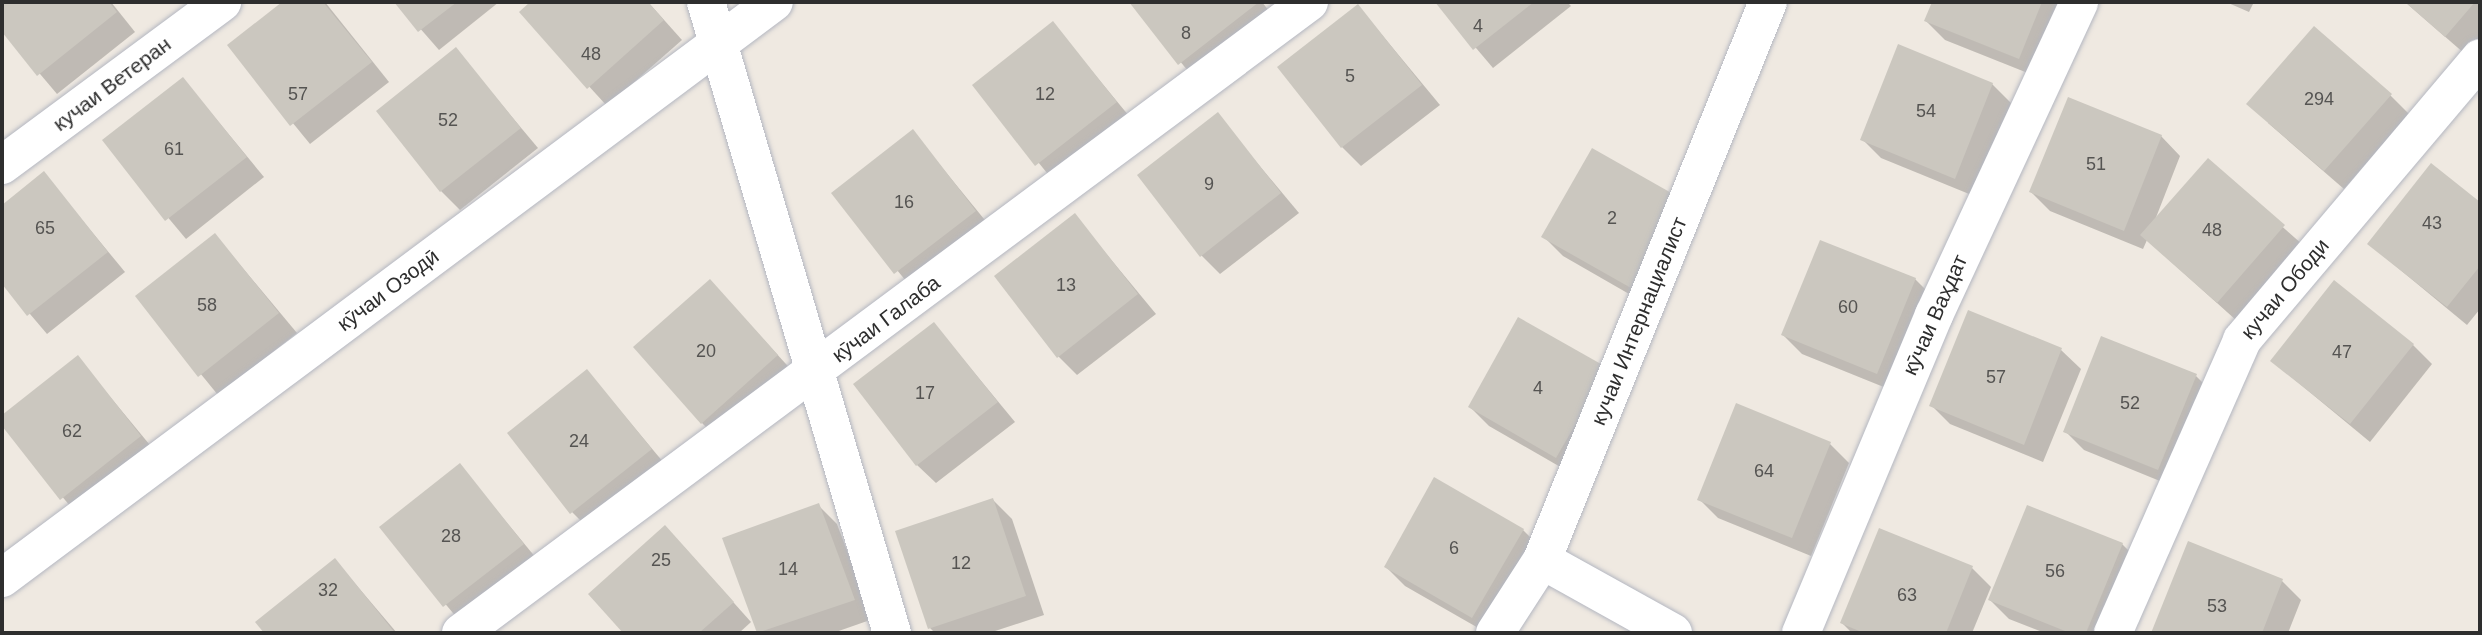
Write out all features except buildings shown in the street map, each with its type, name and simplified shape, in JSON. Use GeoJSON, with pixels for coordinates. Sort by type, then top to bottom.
{"type":"FeatureCollection","features":[{"type":"Feature","properties":{"kind":"street","name":"кучаи Ветеран"},"geometry":{"type":"LineString","coordinates":[[2,166],[222,2]]}},
{"type":"Feature","properties":{"kind":"street"},"geometry":{"type":"LineString","coordinates":[[706,2],[892,633]]}},
{"type":"Feature","properties":{"kind":"street","name":"кӯчаи Озодӣ"},"geometry":{"type":"LineString","coordinates":[[2,578],[774,2]]}},
{"type":"Feature","properties":{"kind":"street","name":"кӯчаи Галаба"},"geometry":{"type":"LineString","coordinates":[[461,633],[1309,2]]}},
{"type":"Feature","properties":{"kind":"street","name":"кучаи Интернациалист"},"geometry":{"type":"LineString","coordinates":[[1495,633],[1542,560],[1768,2]]}},
{"type":"Feature","properties":{"kind":"street","name":"кӯчаи Ваҳдат"},"geometry":{"type":"LineString","coordinates":[[1801,633],[1934,315],[2079,2]]}},
{"type":"Feature","properties":{"kind":"street","name":"кучаи Ободи"},"geometry":{"type":"LineString","coordinates":[[2113,633],[2242,340],[2480,58]]}},
{"type":"Feature","properties":{"kind":"street"},"geometry":{"type":"LineString","coordinates":[[1542,560],[1673,633]]}}]}
